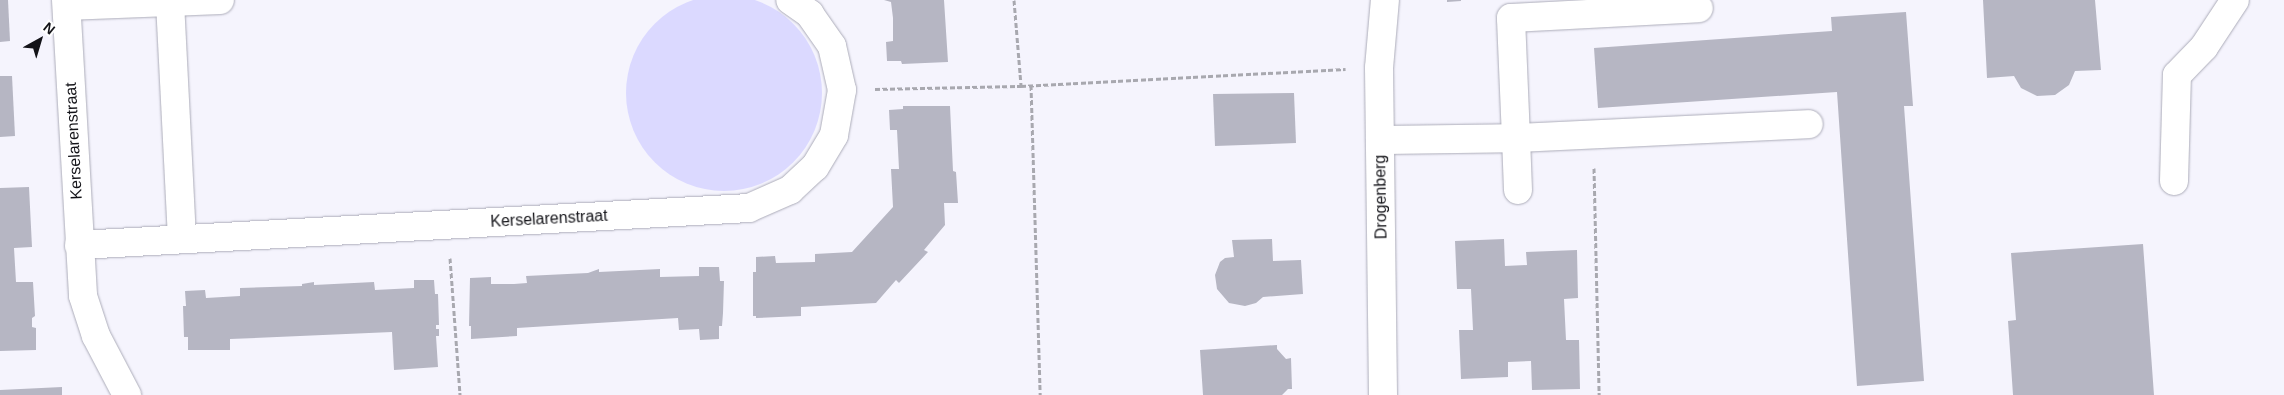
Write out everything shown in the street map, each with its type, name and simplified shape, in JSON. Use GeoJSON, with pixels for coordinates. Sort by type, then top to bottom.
{"type":"FeatureCollection","features":[{"type":"Feature","properties":{"kind":"street","name":"Kerselarenstraat"},"geometry":{"type":"LineString","coordinates":[[127,395],[96,336],[82,296],[67,3],[220,0]]}},
{"type":"Feature","properties":{"kind":"street","name":"Kerselarenstraat"},"geometry":{"type":"LineString","coordinates":[[79,245],[749,208],[790,190],[815,167],[834,135],[842,90],[832,46],[810,14],[790,0]]}},
{"type":"Feature","properties":{"kind":"street","name":"Drogenberg"},"geometry":{"type":"LineString","coordinates":[[1383,395],[1379,68],[1385,0]]}},
{"type":"Feature","properties":{"kind":"street"},"geometry":{"type":"LineString","coordinates":[[2174,181],[2177,74],[2204,47],[2235,0]]}},
{"type":"Feature","properties":{"kind":"street"},"geometry":{"type":"LineString","coordinates":[[170,2],[182,239]]}},
{"type":"Feature","properties":{"kind":"street"},"geometry":{"type":"LineString","coordinates":[[1518,190],[1511,18],[1699,8]]}},
{"type":"Feature","properties":{"kind":"street"},"geometry":{"type":"LineString","coordinates":[[1380,140],[1516,138],[1809,124]]}},
{"type":"Feature","properties":{"kind":"path"},"geometry":{"type":"LineString","coordinates":[[1014,0],[1021,86]]}},
{"type":"Feature","properties":{"kind":"path"},"geometry":{"type":"LineString","coordinates":[[842,90],[1021,86],[1379,68]]}},
{"type":"Feature","properties":{"kind":"path"},"geometry":{"type":"LineString","coordinates":[[1031,85],[1040,395]]}},
{"type":"Feature","properties":{"kind":"path"},"geometry":{"type":"LineString","coordinates":[[1593,134],[1599,395]]}},
{"type":"Feature","properties":{"kind":"path"},"geometry":{"type":"LineString","coordinates":[[448,224],[460,395]]}},
{"type":"Feature","properties":{"kind":"shaded area"},"geometry":{"type":"Polygon","coordinates":[[[724,-5],[743,-3],[761,3],[778,12],[793,24],[805,39],[814,56],[820,74],[822,93],[820,112],[814,130],[805,147],[793,162],[778,174],[761,183],[743,189],[724,191],[705,189],[687,183],[670,174],[655,162],[643,147],[634,130],[628,112],[626,93],[628,74],[634,56],[643,39],[655,24],[670,12],[687,3],[705,-3],[724,-5]]]}},
{"type":"Feature","properties":{"kind":"building"},"geometry":{"type":"Polygon","coordinates":[[[0,0],[8,0],[10,41],[0,42],[0,0]]]}},
{"type":"Feature","properties":{"kind":"building"},"geometry":{"type":"Polygon","coordinates":[[[884,0],[944,0],[948,62],[902,64],[901,61],[887,61],[886,42],[893,41],[893,18],[891,2],[884,0]]]}},
{"type":"Feature","properties":{"kind":"building"},"geometry":{"type":"Polygon","coordinates":[[[1447,0],[1461,0],[1461,1],[1447,2],[1447,0]]]}},
{"type":"Feature","properties":{"kind":"building"},"geometry":{"type":"Polygon","coordinates":[[[1983,0],[2095,0],[2101,70],[2075,71],[2069,85],[2055,95],[2037,96],[2021,88],[2014,76],[1987,78],[1983,0]]]}},
{"type":"Feature","properties":{"kind":"building"},"geometry":{"type":"Polygon","coordinates":[[[1906,12],[1913,106],[1904,106],[1924,381],[1857,386],[1837,92],[1598,108],[1594,48],[1832,31],[1831,17],[1906,12]]]}},
{"type":"Feature","properties":{"kind":"building"},"geometry":{"type":"Polygon","coordinates":[[[0,76],[12,76],[15,136],[0,137],[0,76]]]}},
{"type":"Feature","properties":{"kind":"building"},"geometry":{"type":"Polygon","coordinates":[[[1294,93],[1296,143],[1215,146],[1213,94],[1294,93]]]}},
{"type":"Feature","properties":{"kind":"building"},"geometry":{"type":"Polygon","coordinates":[[[903,106],[950,106],[953,171],[956,172],[958,203],[944,203],[945,225],[924,250],[928,252],[899,283],[896,280],[876,303],[801,307],[801,316],[756,318],[756,316],[753,316],[753,272],[756,272],[756,257],[775,256],[776,263],[815,262],[815,254],[852,252],[893,207],[891,169],[899,169],[897,130],[890,130],[889,110],[903,109],[903,106]]]}},
{"type":"Feature","properties":{"kind":"building"},"geometry":{"type":"Polygon","coordinates":[[[29,187],[32,247],[14,248],[16,282],[33,282],[35,316],[32,318],[32,327],[36,328],[36,350],[0,351],[0,188],[29,187]]]}},
{"type":"Feature","properties":{"kind":"building"},"geometry":{"type":"Polygon","coordinates":[[[1272,239],[1273,261],[1301,260],[1303,294],[1263,297],[1256,303],[1245,306],[1229,303],[1217,289],[1215,275],[1220,262],[1225,258],[1234,257],[1232,240],[1272,239]]]}},
{"type":"Feature","properties":{"kind":"building"},"geometry":{"type":"Polygon","coordinates":[[[1504,239],[1505,266],[1527,265],[1526,252],[1577,250],[1578,298],[1564,299],[1566,340],[1579,340],[1580,389],[1532,390],[1531,361],[1508,362],[1508,377],[1461,379],[1459,330],[1473,330],[1471,289],[1457,289],[1455,241],[1504,239]]]}},
{"type":"Feature","properties":{"kind":"building"},"geometry":{"type":"Polygon","coordinates":[[[2143,244],[2154,395],[2013,395],[2008,321],[2016,320],[2011,253],[2143,244]]]}},
{"type":"Feature","properties":{"kind":"building"},"geometry":{"type":"Polygon","coordinates":[[[699,267],[719,267],[720,281],[724,281],[722,326],[719,326],[719,339],[700,340],[699,329],[679,330],[678,318],[517,328],[517,336],[471,339],[471,326],[469,326],[470,278],[491,277],[491,284],[514,284],[527,283],[526,276],[588,273],[599,269],[599,272],[660,269],[660,277],[699,276],[699,267]]]}},
{"type":"Feature","properties":{"kind":"building"},"geometry":{"type":"Polygon","coordinates":[[[414,280],[434,280],[435,294],[438,294],[439,325],[436,325],[436,329],[439,329],[439,336],[436,336],[438,367],[394,370],[392,332],[230,339],[230,350],[188,350],[188,337],[184,337],[183,306],[186,306],[185,291],[205,290],[206,298],[240,296],[240,288],[302,286],[302,284],[314,282],[314,285],[374,282],[375,290],[414,288],[414,280]]]}},
{"type":"Feature","properties":{"kind":"building"},"geometry":{"type":"Polygon","coordinates":[[[1277,345],[1277,349],[1286,359],[1291,358],[1292,389],[1288,389],[1282,395],[1203,395],[1200,350],[1277,345]]]}},
{"type":"Feature","properties":{"kind":"building"},"geometry":{"type":"Polygon","coordinates":[[[62,387],[62,395],[0,395],[0,390],[62,387]]]}}]}
